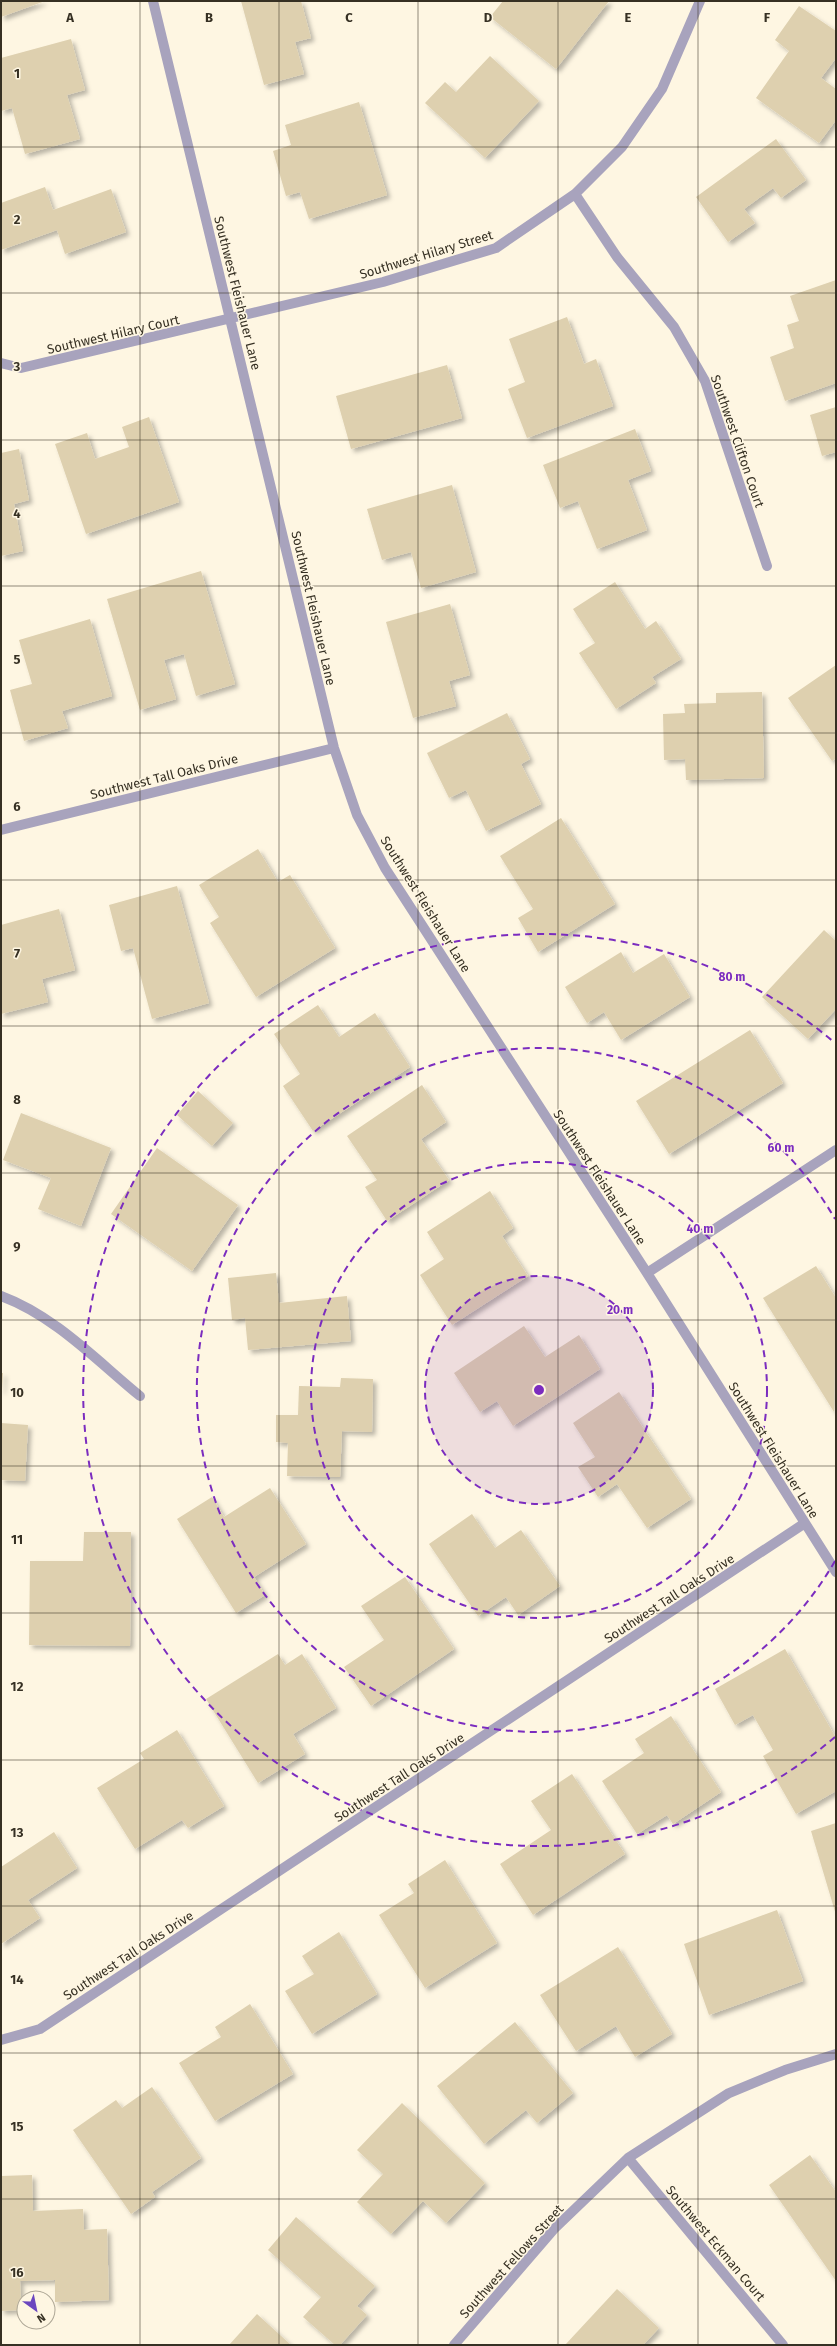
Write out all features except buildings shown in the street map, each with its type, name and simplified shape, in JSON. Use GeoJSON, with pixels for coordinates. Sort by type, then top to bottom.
{"type":"FeatureCollection","features":[{"type":"Feature","properties":{"kind":"street","name":"Southwest Fleishauer Lane"},"geometry":{"type":"LineString","coordinates":[[153,1],[334,748],[357,815],[385,868],[647,1273],[836,1572]]}},
{"type":"Feature","properties":{"kind":"street","name":"Southwest Hilary Street"},"geometry":{"type":"LineString","coordinates":[[231,320],[383,282],[496,248],[575,194],[622,147],[662,89],[700,1]]}},
{"type":"Feature","properties":{"kind":"street","name":"Southwest Clifton Court"},"geometry":{"type":"LineString","coordinates":[[575,194],[617,257],[674,327],[705,381],[767,566]]}},
{"type":"Feature","properties":{"kind":"street","name":"Southwest Hilary Court"},"geometry":{"type":"LineString","coordinates":[[1,363],[21,368],[231,320]]}},
{"type":"Feature","properties":{"kind":"street","name":"Southwest Tall Oaks Drive"},"geometry":{"type":"LineString","coordinates":[[1,830],[334,748]]}},
{"type":"Feature","properties":{"kind":"street"},"geometry":{"type":"LineString","coordinates":[[647,1273],[836,1150]]}},
{"type":"Feature","properties":{"kind":"street"},"geometry":{"type":"LineString","coordinates":[[1,1296],[20,1303],[60,1328],[140,1396]]}},
{"type":"Feature","properties":{"kind":"street","name":"Southwest Tall Oaks Drive"},"geometry":{"type":"LineString","coordinates":[[1,2040],[40,2030],[805,1523]]}},
{"type":"Feature","properties":{"kind":"street","name":"Southwest Fellows Street"},"geometry":{"type":"LineString","coordinates":[[454,2345],[554,2229],[628,2158],[729,2093],[785,2070],[836,2054]]}},
{"type":"Feature","properties":{"kind":"street","name":"Southwest Eckman Court"},"geometry":{"type":"LineString","coordinates":[[628,2158],[783,2345]]}}]}
